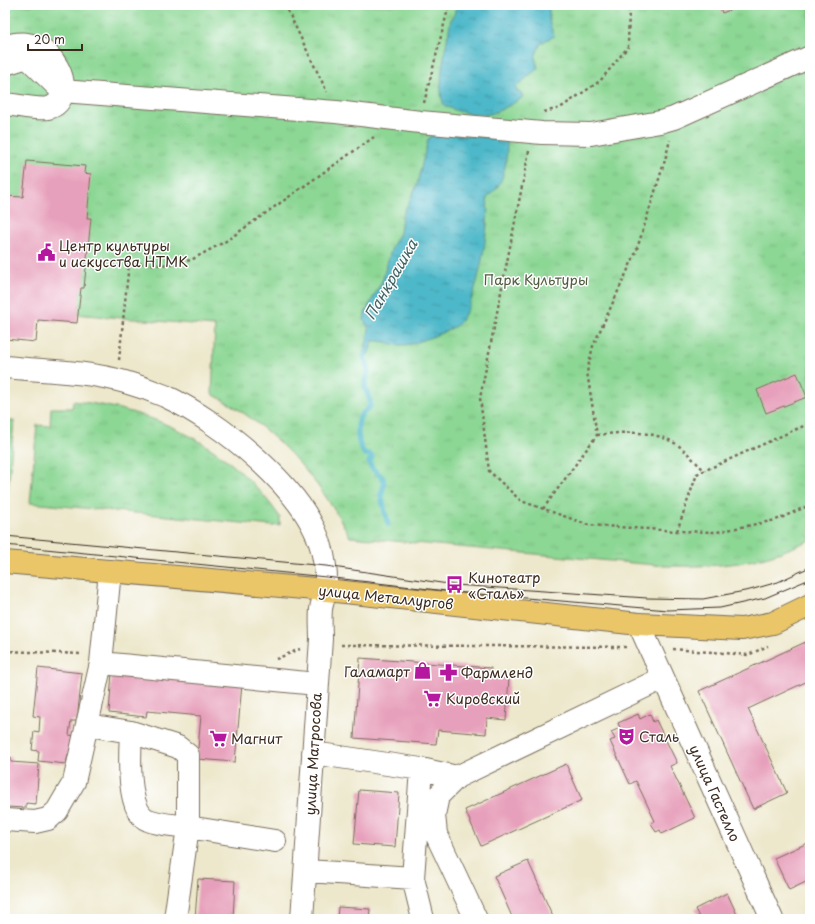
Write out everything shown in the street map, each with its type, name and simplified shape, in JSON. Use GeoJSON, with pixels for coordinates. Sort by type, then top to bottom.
{"type":"FeatureCollection","features":[{"type":"Feature","properties":{"kind":"main road","name":"улица Металлургов"},"geometry":{"type":"LineString","coordinates":[[5,562],[326,590],[639,624],[742,630],[773,623],[810,605]]}},
{"type":"Feature","properties":{"kind":"street"},"geometry":{"type":"LineString","coordinates":[[5,47],[12,44],[26,44],[39,48],[51,56],[59,67],[62,81],[60,99],[55,105],[48,108],[5,104]]}},
{"type":"Feature","properties":{"kind":"street"},"geometry":{"type":"LineString","coordinates":[[5,64],[27,57],[62,91],[336,112],[420,122],[535,123],[591,134],[660,122],[674,118],[810,56]]}},
{"type":"Feature","properties":{"kind":"street","name":"улица Матросова"},"geometry":{"type":"LineString","coordinates":[[5,368],[94,376],[117,381],[165,396],[184,406],[239,444],[275,476],[300,505],[317,535],[326,566],[326,590],[321,609],[321,640],[317,684],[307,871],[302,919]]}},
{"type":"Feature","properties":{"kind":"street"},"geometry":{"type":"LineString","coordinates":[[5,820],[35,822],[48,819],[57,812],[74,782],[88,726],[101,658],[110,571]]}},
{"type":"Feature","properties":{"kind":"street","name":"улица Гастелло"},"geometry":{"type":"LineString","coordinates":[[639,624],[772,919]]}},
{"type":"Feature","properties":{"kind":"street"},"geometry":{"type":"LineString","coordinates":[[101,658],[317,684]]}},
{"type":"Feature","properties":{"kind":"street"},"geometry":{"type":"LineString","coordinates":[[476,919],[436,834],[434,815],[438,796],[457,777],[663,678]]}},
{"type":"Feature","properties":{"kind":"street"},"geometry":{"type":"LineString","coordinates":[[88,726],[131,732],[178,746],[188,755],[188,827],[176,919]]}},
{"type":"Feature","properties":{"kind":"street"},"geometry":{"type":"LineString","coordinates":[[131,732],[130,760],[134,800],[140,813],[147,820],[275,841]]}},
{"type":"Feature","properties":{"kind":"street"},"geometry":{"type":"LineString","coordinates":[[313,753],[421,769],[457,777]]}},
{"type":"Feature","properties":{"kind":"street"},"geometry":{"type":"LineString","coordinates":[[421,769],[413,878],[423,919]]}},
{"type":"Feature","properties":{"kind":"street"},"geometry":{"type":"LineString","coordinates":[[307,871],[413,878]]}},
{"type":"Feature","properties":{"kind":"path"},"geometry":{"type":"LineString","coordinates":[[285,5],[336,112]]}},
{"type":"Feature","properties":{"kind":"path"},"geometry":{"type":"LineString","coordinates":[[420,122],[449,5]]}},
{"type":"Feature","properties":{"kind":"path"},"geometry":{"type":"LineString","coordinates":[[629,5],[628,47],[600,80],[560,108],[535,123],[480,398],[489,471],[521,501],[589,525],[676,531],[717,532],[776,520],[810,505]]}},
{"type":"Feature","properties":{"kind":"path"},"geometry":{"type":"LineString","coordinates":[[597,436],[587,372],[593,346],[636,252],[665,160],[674,118]]}},
{"type":"Feature","properties":{"kind":"path"},"geometry":{"type":"LineString","coordinates":[[117,381],[129,263],[162,265],[191,260],[226,241],[375,137]]}},
{"type":"Feature","properties":{"kind":"path"},"geometry":{"type":"LineString","coordinates":[[676,531],[697,474],[810,423]]}},
{"type":"Feature","properties":{"kind":"path"},"geometry":{"type":"LineString","coordinates":[[542,509],[597,436],[632,431],[653,434],[678,445],[704,471]]}},
{"type":"Feature","properties":{"kind":"path"},"geometry":{"type":"LineString","coordinates":[[271,662],[321,640],[341,645],[649,647],[748,655],[771,644]]}},
{"type":"Feature","properties":{"kind":"path"},"geometry":{"type":"LineString","coordinates":[[5,651],[101,658]]}},
{"type":"Feature","properties":{"kind":"green space","name":"Парк Культуры"},"geometry":{"type":"Polygon","coordinates":[[[5,5],[810,5],[810,540],[773,555],[739,563],[705,566],[665,566],[350,537],[324,494],[292,455],[255,421],[212,394],[215,326],[5,308],[5,5]]]}},
{"type":"Feature","properties":{"kind":"green space"},"geometry":{"type":"Polygon","coordinates":[[[73,401],[104,405],[134,413],[162,423],[190,436],[239,470],[261,492],[280,517],[280,525],[273,526],[30,503],[37,425],[50,426],[51,408],[72,408],[73,401]]]}},
{"type":"Feature","properties":{"kind":"green space"},"geometry":{"type":"Polygon","coordinates":[[[5,421],[14,421],[7,501],[5,500],[5,421]]]}},
{"type":"Feature","properties":{"kind":"water"},"geometry":{"type":"Polygon","coordinates":[[[456,5],[549,5],[549,21],[554,36],[541,43],[535,57],[538,68],[516,87],[517,91],[522,94],[522,98],[505,108],[490,114],[466,113],[454,110],[444,105],[441,76],[451,18],[454,16],[456,5]]]}},
{"type":"Feature","properties":{"kind":"water"},"geometry":{"type":"Polygon","coordinates":[[[435,133],[505,139],[506,143],[507,156],[502,177],[497,188],[487,198],[488,210],[485,245],[471,302],[464,316],[454,327],[435,336],[411,344],[395,345],[373,341],[368,355],[364,357],[369,329],[364,320],[365,313],[382,281],[392,247],[400,233],[402,216],[417,185],[428,139],[435,133]]]}},
{"type":"Feature","properties":{"kind":"building"},"geometry":{"type":"Polygon","coordinates":[[[719,5],[743,5],[722,13],[719,5]]]}},
{"type":"Feature","properties":{"kind":"building","name":"Центр культуры и искусства НТМК"},"geometry":{"type":"Polygon","coordinates":[[[27,161],[85,166],[84,173],[91,174],[87,218],[91,218],[84,288],[81,288],[77,323],[38,320],[36,342],[5,339],[5,196],[23,197],[27,161]]]}},
{"type":"Feature","properties":{"kind":"building"},"geometry":{"type":"Polygon","coordinates":[[[797,373],[807,397],[766,413],[757,390],[797,373]]]}},
{"type":"Feature","properties":{"kind":"building"},"geometry":{"type":"Polygon","coordinates":[[[810,640],[810,680],[748,709],[787,793],[753,809],[699,691],[810,640]]]}},
{"type":"Feature","properties":{"kind":"building","name":"Кировский"},"geometry":{"type":"Polygon","coordinates":[[[360,658],[491,668],[490,677],[509,678],[506,720],[487,718],[486,734],[438,730],[436,744],[354,738],[360,658]]]}},
{"type":"Feature","properties":{"kind":"building"},"geometry":{"type":"Polygon","coordinates":[[[38,668],[82,673],[77,721],[71,721],[69,735],[76,736],[74,755],[68,754],[66,764],[38,761],[39,751],[32,750],[34,731],[39,732],[40,717],[33,716],[38,668]]]}},
{"type":"Feature","properties":{"kind":"building","name":"Магнит"},"geometry":{"type":"Polygon","coordinates":[[[112,672],[242,684],[235,762],[197,759],[201,716],[147,711],[146,717],[109,713],[112,672]]]}},
{"type":"Feature","properties":{"kind":"building"},"geometry":{"type":"Polygon","coordinates":[[[638,714],[640,719],[650,714],[653,722],[656,720],[677,763],[670,766],[695,818],[662,834],[660,830],[656,832],[651,823],[655,821],[636,781],[630,784],[610,741],[615,739],[611,732],[620,728],[618,723],[638,714]]]}},
{"type":"Feature","properties":{"kind":"building"},"geometry":{"type":"Polygon","coordinates":[[[5,757],[11,757],[11,762],[39,764],[36,804],[26,803],[26,808],[7,807],[7,801],[5,800],[5,757]]]}},
{"type":"Feature","properties":{"kind":"building"},"geometry":{"type":"Polygon","coordinates":[[[566,764],[582,800],[481,846],[465,810],[566,764]]]}},
{"type":"Feature","properties":{"kind":"building"},"geometry":{"type":"Polygon","coordinates":[[[359,790],[399,793],[395,847],[354,844],[359,790]]]}},
{"type":"Feature","properties":{"kind":"building"},"geometry":{"type":"Polygon","coordinates":[[[810,842],[810,880],[789,890],[774,858],[810,842]]]}},
{"type":"Feature","properties":{"kind":"building"},"geometry":{"type":"Polygon","coordinates":[[[528,861],[554,919],[513,919],[494,876],[528,861]]]}},
{"type":"Feature","properties":{"kind":"building"},"geometry":{"type":"Polygon","coordinates":[[[198,879],[235,881],[233,919],[195,919],[198,879]]]}},
{"type":"Feature","properties":{"kind":"building"},"geometry":{"type":"Polygon","coordinates":[[[727,893],[739,919],[700,919],[695,909],[727,893]]]}},
{"type":"Feature","properties":{"kind":"building"},"geometry":{"type":"Polygon","coordinates":[[[338,907],[370,909],[369,919],[337,919],[338,907]]]}},
{"type":"Feature","properties":{"kind":"waterway","name":"Панкрашка"},"geometry":{"type":"LineString","coordinates":[[366,351],[364,357],[368,370],[365,387],[370,400],[370,406],[369,409],[360,416],[358,433],[362,450],[365,454],[369,454],[372,457],[369,462],[372,468],[383,478],[384,484],[381,495],[388,524]]}},
{"type":"Feature","properties":{"kind":"tram line"},"geometry":{"type":"LineString","coordinates":[[5,536],[326,566],[455,585],[647,598],[703,599],[750,590],[778,582],[810,567]]}},
{"type":"Feature","properties":{"kind":"tram line"},"geometry":{"type":"LineString","coordinates":[[5,545],[326,577],[455,592],[668,610],[720,608],[765,598],[810,579]]}},
{"type":"Feature","properties":{"kind":"place","name":"Центр культуры и искусства НТМК"},"geometry":{"type":"Point","coordinates":[46,253]}},
{"type":"Feature","properties":{"kind":"place","name":"Кинотеатр «Сталь»"},"geometry":{"type":"Point","coordinates":[455,585]}},
{"type":"Feature","properties":{"kind":"place","name":"Галамарт"},"geometry":{"type":"Point","coordinates":[423,671]}},
{"type":"Feature","properties":{"kind":"place","name":"Фармленд"},"geometry":{"type":"Point","coordinates":[448,672]}},
{"type":"Feature","properties":{"kind":"place","name":"Кировский"},"geometry":{"type":"Point","coordinates":[433,698]}},
{"type":"Feature","properties":{"kind":"place","name":"Сталь"},"geometry":{"type":"Point","coordinates":[626,736]}},
{"type":"Feature","properties":{"kind":"place","name":"Магнит"},"geometry":{"type":"Point","coordinates":[218,738]}}]}
